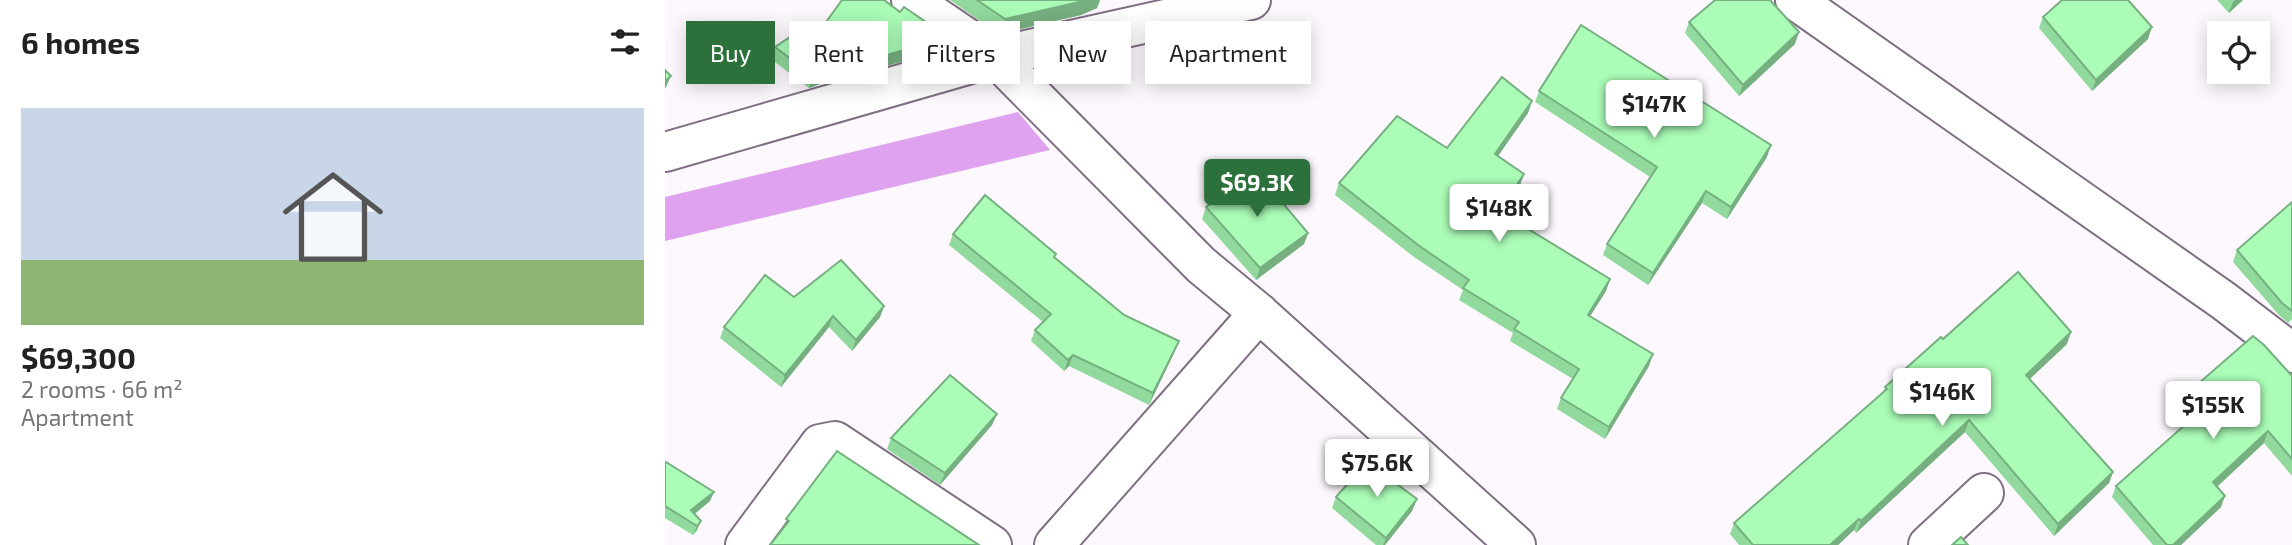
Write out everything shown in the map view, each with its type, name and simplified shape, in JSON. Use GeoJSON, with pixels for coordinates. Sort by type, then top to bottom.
{"type":"FeatureCollection","features":[{"type":"Feature","properties":{"kind":"street"},"geometry":{"type":"LineString","coordinates":[[911,0],[942,21]]}},
{"type":"Feature","properties":{"kind":"street"},"geometry":{"type":"LineString","coordinates":[[1020,51],[1251,0]]}},
{"type":"Feature","properties":{"kind":"street"},"geometry":{"type":"LineString","coordinates":[[1795,0],[2224,301],[2292,353]]}},
{"type":"Feature","properties":{"kind":"street"},"geometry":{"type":"LineString","coordinates":[[1020,82],[1201,265],[1259,313],[1516,545]]}},
{"type":"Feature","properties":{"kind":"street"},"geometry":{"type":"LineString","coordinates":[[665,152],[902,84]]}},
{"type":"Feature","properties":{"kind":"street"},"geometry":{"type":"LineString","coordinates":[[1054,545],[1259,313]]}},
{"type":"Feature","properties":{"kind":"street"},"geometry":{"type":"LineString","coordinates":[[745,545],[820,444],[835,441],[992,545]]}},
{"type":"Feature","properties":{"kind":"street"},"geometry":{"type":"LineString","coordinates":[[1928,545],[1984,493]]}},
{"type":"Feature","properties":{"kind":"shaded area"},"geometry":{"type":"Polygon","coordinates":[[[1018,112],[1050,150],[665,241],[665,197],[1018,112]]]}},
{"type":"Feature","properties":{"kind":"building"},"geometry":{"type":"Polygon","coordinates":[[[842,0],[884,0],[900,12],[904,7],[925,21],[902,21],[902,51],[888,55],[888,21],[827,21],[842,0]]]}},
{"type":"Feature","properties":{"kind":"building"},"geometry":{"type":"Polygon","coordinates":[[[977,0],[1088,0],[1005,19],[977,0]]]}},
{"type":"Feature","properties":{"kind":"building"},"geometry":{"type":"Polygon","coordinates":[[[1715,0],[1770,0],[1799,32],[1743,85],[1689,22],[1715,0]]]}},
{"type":"Feature","properties":{"kind":"building"},"geometry":{"type":"Polygon","coordinates":[[[2062,0],[2128,0],[2152,27],[2096,80],[2043,17],[2062,0]]]}},
{"type":"Feature","properties":{"kind":"building"},"geometry":{"type":"Polygon","coordinates":[[[1581,25],[1771,145],[1731,207],[1706,191],[1653,273],[1607,244],[1657,167],[1539,91],[1581,25]]]}},
{"type":"Feature","properties":{"kind":"building"},"geometry":{"type":"Polygon","coordinates":[[[789,38],[789,58],[775,47],[789,38]]]}},
{"type":"Feature","properties":{"kind":"building"},"geometry":{"type":"Polygon","coordinates":[[[665,70],[671,76],[665,81],[665,70]]]}},
{"type":"Feature","properties":{"kind":"building"},"geometry":{"type":"Polygon","coordinates":[[[1502,77],[1532,101],[1495,154],[1524,174],[1499,211],[1610,279],[1588,315],[1653,354],[1609,427],[1561,398],[1579,369],[1514,329],[1519,322],[1463,288],[1469,280],[1418,245],[1339,183],[1397,116],[1447,148],[1502,77]]]}},
{"type":"Feature","properties":{"kind":"building"},"geometry":{"type":"Polygon","coordinates":[[[1254,169],[1308,233],[1260,268],[1206,207],[1254,169]]]}},
{"type":"Feature","properties":{"kind":"building"},"geometry":{"type":"Polygon","coordinates":[[[985,195],[1124,315],[1179,341],[1153,393],[1073,355],[1068,360],[1035,330],[1051,314],[953,234],[985,195]]]}},
{"type":"Feature","properties":{"kind":"building"},"geometry":{"type":"Polygon","coordinates":[[[2292,202],[2292,311],[2237,250],[2292,202]]]}},
{"type":"Feature","properties":{"kind":"building"},"geometry":{"type":"Polygon","coordinates":[[[841,260],[884,306],[856,340],[833,316],[785,375],[724,327],[765,275],[794,297],[841,260]]]}},
{"type":"Feature","properties":{"kind":"building"},"geometry":{"type":"Polygon","coordinates":[[[2018,272],[2071,332],[2026,375],[2113,472],[2058,524],[1969,420],[1861,521],[1859,519],[1830,545],[1753,545],[1734,523],[1887,389],[1885,387],[1941,337],[1943,339],[2018,272]]]}},
{"type":"Feature","properties":{"kind":"building"},"geometry":{"type":"Polygon","coordinates":[[[2253,336],[2292,376],[2292,459],[2268,431],[2213,482],[2225,496],[2173,545],[2167,545],[2116,486],[2213,400],[2199,383],[2253,336]]]}},
{"type":"Feature","properties":{"kind":"building"},"geometry":{"type":"Polygon","coordinates":[[[950,375],[997,414],[945,473],[891,438],[950,375]]]}},
{"type":"Feature","properties":{"kind":"building"},"geometry":{"type":"Polygon","coordinates":[[[837,451],[979,545],[770,545],[837,451]]]}},
{"type":"Feature","properties":{"kind":"building"},"geometry":{"type":"Polygon","coordinates":[[[666,462],[714,492],[691,510],[701,521],[697,526],[665,506],[666,462]]]}},
{"type":"Feature","properties":{"kind":"building"},"geometry":{"type":"Polygon","coordinates":[[[1367,462],[1417,499],[1386,538],[1336,497],[1367,462]]]}},
{"type":"Feature","properties":{"kind":"building"},"geometry":{"type":"Polygon","coordinates":[[[1961,537],[1968,545],[1952,545],[1961,537]]]}}]}
